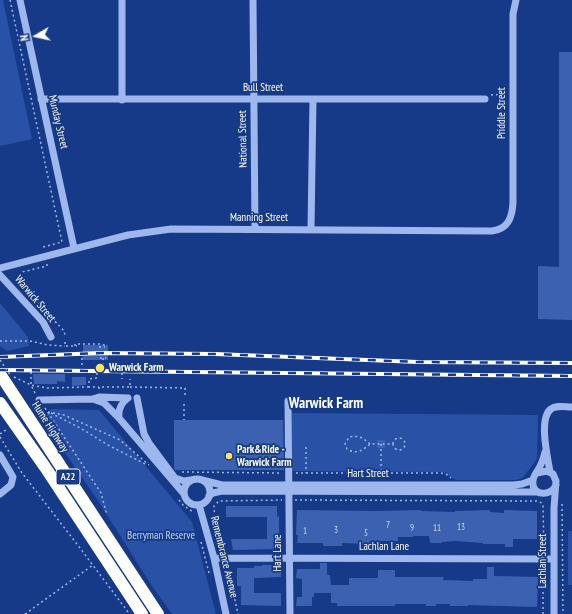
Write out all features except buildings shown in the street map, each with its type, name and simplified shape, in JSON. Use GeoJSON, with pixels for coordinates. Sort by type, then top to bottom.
{"type":"FeatureCollection","features":[{"type":"Feature","properties":{"kind":"highway","name":"Hume Highway"},"geometry":{"type":"LineString","coordinates":[[5,375],[19,402],[158,614]]}},
{"type":"Feature","properties":{"kind":"highway","name":"A22"},"geometry":{"type":"LineString","coordinates":[[1,404],[45,467],[142,614]]}},
{"type":"Feature","properties":{"kind":"street","name":"Munday Street"},"geometry":{"type":"LineString","coordinates":[[20,0],[74,248]]}},
{"type":"Feature","properties":{"kind":"street"},"geometry":{"type":"LineString","coordinates":[[122,0],[122,100]]}},
{"type":"Feature","properties":{"kind":"street","name":"National Street"},"geometry":{"type":"LineString","coordinates":[[253,0],[255,229]]}},
{"type":"Feature","properties":{"kind":"street","name":"Priddle Street"},"geometry":{"type":"LineString","coordinates":[[513,212],[513,14],[516,0]]}},
{"type":"Feature","properties":{"kind":"street","name":"Bull Street"},"geometry":{"type":"LineString","coordinates":[[41,99],[485,99]]}},
{"type":"Feature","properties":{"kind":"street"},"geometry":{"type":"LineString","coordinates":[[312,229],[313,99]]}},
{"type":"Feature","properties":{"kind":"street","name":"Manning Street"},"geometry":{"type":"LineString","coordinates":[[0,268],[74,248],[148,231],[191,228],[492,231],[498,230],[508,224],[513,212]]}},
{"type":"Feature","properties":{"kind":"street","name":"Warwick Street"},"geometry":{"type":"LineString","coordinates":[[0,275],[43,322],[51,337]]}},
{"type":"Feature","properties":{"kind":"street"},"geometry":{"type":"LineString","coordinates":[[41,403],[93,399],[98,397],[128,398],[120,407],[118,418]]}},
{"type":"Feature","properties":{"kind":"street"},"geometry":{"type":"LineString","coordinates":[[93,399],[104,403],[118,418],[181,495],[191,504],[199,505],[205,502],[209,496],[209,489],[205,482],[195,479],[184,481],[175,478],[149,443],[144,434],[137,398]]}},
{"type":"Feature","properties":{"kind":"street","name":"Hart Lane"},"geometry":{"type":"LineString","coordinates":[[288,401],[290,614]]}},
{"type":"Feature","properties":{"kind":"street"},"geometry":{"type":"LineString","coordinates":[[554,508],[556,485],[555,477],[550,472],[545,451],[545,422],[547,413],[553,408],[572,407]]}},
{"type":"Feature","properties":{"kind":"street"},"geometry":{"type":"LineString","coordinates":[[545,451],[535,476],[533,487],[542,493],[554,508]]}},
{"type":"Feature","properties":{"kind":"street"},"geometry":{"type":"LineString","coordinates":[[0,455],[13,477],[9,487],[0,494]]}},
{"type":"Feature","properties":{"kind":"street"},"geometry":{"type":"LineString","coordinates":[[535,476],[543,471],[550,472]]}},
{"type":"Feature","properties":{"kind":"street","name":"Hart Street"},"geometry":{"type":"LineString","coordinates":[[209,496],[213,493],[222,491],[289,488],[514,485],[522,484],[535,476]]}},
{"type":"Feature","properties":{"kind":"street"},"geometry":{"type":"LineString","coordinates":[[181,495],[185,486],[191,480]]}},
{"type":"Feature","properties":{"kind":"street","name":"Hart Street"},"geometry":{"type":"LineString","coordinates":[[202,480],[222,485],[289,488],[542,493]]}},
{"type":"Feature","properties":{"kind":"street"},"geometry":{"type":"LineString","coordinates":[[542,493],[552,491],[556,485]]}},
{"type":"Feature","properties":{"kind":"street","name":"Remembrance Avenue"},"geometry":{"type":"LineString","coordinates":[[199,505],[214,558],[226,614]]}},
{"type":"Feature","properties":{"kind":"street","name":"Lachlan Street"},"geometry":{"type":"LineString","coordinates":[[554,508],[554,614]]}},
{"type":"Feature","properties":{"kind":"street","name":"Lachlan Lane"},"geometry":{"type":"LineString","coordinates":[[214,558],[554,558]]}},
{"type":"Feature","properties":{"kind":"path"},"geometry":{"type":"LineString","coordinates":[[10,0],[62,242],[43,247]]}},
{"type":"Feature","properties":{"kind":"path"},"geometry":{"type":"LineString","coordinates":[[485,99],[487,95],[513,94]]}},
{"type":"Feature","properties":{"kind":"path"},"geometry":{"type":"LineString","coordinates":[[47,266],[22,272],[19,278],[26,289],[64,331],[65,334]]}},
{"type":"Feature","properties":{"kind":"path"},"geometry":{"type":"LineString","coordinates":[[0,341],[30,341],[65,346],[76,346],[75,344],[102,344],[106,346],[99,347]]}},
{"type":"Feature","properties":{"kind":"path"},"geometry":{"type":"LineString","coordinates":[[82,365],[83,358]]}},
{"type":"Feature","properties":{"kind":"path"},"geometry":{"type":"LineString","coordinates":[[100,358],[106,358],[103,359],[103,365]]}},
{"type":"Feature","properties":{"kind":"path"},"geometry":{"type":"LineString","coordinates":[[0,360],[5,375],[31,385],[47,388],[185,388],[184,395]]}},
{"type":"Feature","properties":{"kind":"path"},"geometry":{"type":"LineString","coordinates":[[30,372],[31,385],[41,403],[101,493],[106,512],[104,516]]}},
{"type":"Feature","properties":{"kind":"path"},"geometry":{"type":"LineString","coordinates":[[89,387],[89,379],[97,378],[97,373]]}},
{"type":"Feature","properties":{"kind":"path"},"geometry":{"type":"LineString","coordinates":[[122,373],[122,379]]}},
{"type":"Feature","properties":{"kind":"path"},"geometry":{"type":"LineString","coordinates":[[92,379],[100,379]]}},
{"type":"Feature","properties":{"kind":"path"},"geometry":{"type":"LineString","coordinates":[[130,379],[130,387]]}},
{"type":"Feature","properties":{"kind":"path"},"geometry":{"type":"LineString","coordinates":[[184,404],[184,420]]}},
{"type":"Feature","properties":{"kind":"path"},"geometry":{"type":"LineString","coordinates":[[48,412],[64,415],[120,440],[150,466],[48,412]]}},
{"type":"Feature","properties":{"kind":"path"},"geometry":{"type":"LineString","coordinates":[[0,434],[6,430]]}},
{"type":"Feature","properties":{"kind":"path"},"geometry":{"type":"LineString","coordinates":[[370,444],[363,437],[357,436],[349,437],[345,444],[347,449],[355,452],[363,451],[370,444],[392,444]]}},
{"type":"Feature","properties":{"kind":"path"},"geometry":{"type":"LineString","coordinates":[[0,437],[22,473],[94,565],[130,614]]}},
{"type":"Feature","properties":{"kind":"path"},"geometry":{"type":"LineString","coordinates":[[392,444],[393,440],[398,438],[404,440],[405,444]]}},
{"type":"Feature","properties":{"kind":"path"},"geometry":{"type":"LineString","coordinates":[[381,444],[381,473]]}},
{"type":"Feature","properties":{"kind":"path"},"geometry":{"type":"LineString","coordinates":[[392,444],[396,449],[400,450],[405,444]]}},
{"type":"Feature","properties":{"kind":"path"},"geometry":{"type":"LineString","coordinates":[[306,447],[306,473]]}},
{"type":"Feature","properties":{"kind":"path"},"geometry":{"type":"LineString","coordinates":[[176,472],[284,473]]}},
{"type":"Feature","properties":{"kind":"path"},"geometry":{"type":"LineString","coordinates":[[292,473],[441,473],[454,481]]}},
{"type":"Feature","properties":{"kind":"path"},"geometry":{"type":"LineString","coordinates":[[181,495],[183,504],[193,512],[194,516]]}},
{"type":"Feature","properties":{"kind":"path"},"geometry":{"type":"LineString","coordinates":[[215,516],[214,506],[219,501],[289,500],[540,502]]}},
{"type":"Feature","properties":{"kind":"path"},"geometry":{"type":"LineString","coordinates":[[562,502],[563,614]]}},
{"type":"Feature","properties":{"kind":"path"},"geometry":{"type":"LineString","coordinates":[[201,540],[209,574]]}},
{"type":"Feature","properties":{"kind":"path"},"geometry":{"type":"LineString","coordinates":[[25,614],[94,565]]}},
{"type":"Feature","properties":{"kind":"green space"},"geometry":{"type":"Polygon","coordinates":[[[0,0],[3,0],[32,139],[0,146],[0,0]]]}},
{"type":"Feature","properties":{"kind":"green space"},"geometry":{"type":"Polygon","coordinates":[[[0,303],[28,337],[29,346],[7,351],[0,346],[0,303]]]}},
{"type":"Feature","properties":{"kind":"green space","name":"Berryman Reserve"},"geometry":{"type":"Polygon","coordinates":[[[51,409],[99,410],[192,522],[216,614],[172,614],[152,586],[97,499],[43,421],[51,409]]]}},
{"type":"Feature","properties":{"kind":"green space"},"geometry":{"type":"Polygon","coordinates":[[[292,413],[538,415],[537,459],[522,478],[515,480],[456,480],[443,472],[291,471],[292,413]]]}},
{"type":"Feature","properties":{"kind":"green space"},"geometry":{"type":"Polygon","coordinates":[[[568,531],[572,531],[572,585],[568,585],[568,531]]]}},
{"type":"Feature","properties":{"kind":"railway"},"geometry":{"type":"LineString","coordinates":[[0,357],[101,353],[215,354],[418,362],[572,363]]}},
{"type":"Feature","properties":{"kind":"railway"},"geometry":{"type":"LineString","coordinates":[[0,370],[572,376]]}},
{"type":"Feature","properties":{"kind":"place","name":"Warwick Farm"},"geometry":{"type":"Point","coordinates":[100,368]}},
{"type":"Feature","properties":{"kind":"place","name":"Park&Ride - Warwick Farm"},"geometry":{"type":"Point","coordinates":[229,456]}},
{"type":"Feature","properties":{"kind":"district","name":"Warwick Farm"},"geometry":{"type":"Point","coordinates":[326,404]}}]}
